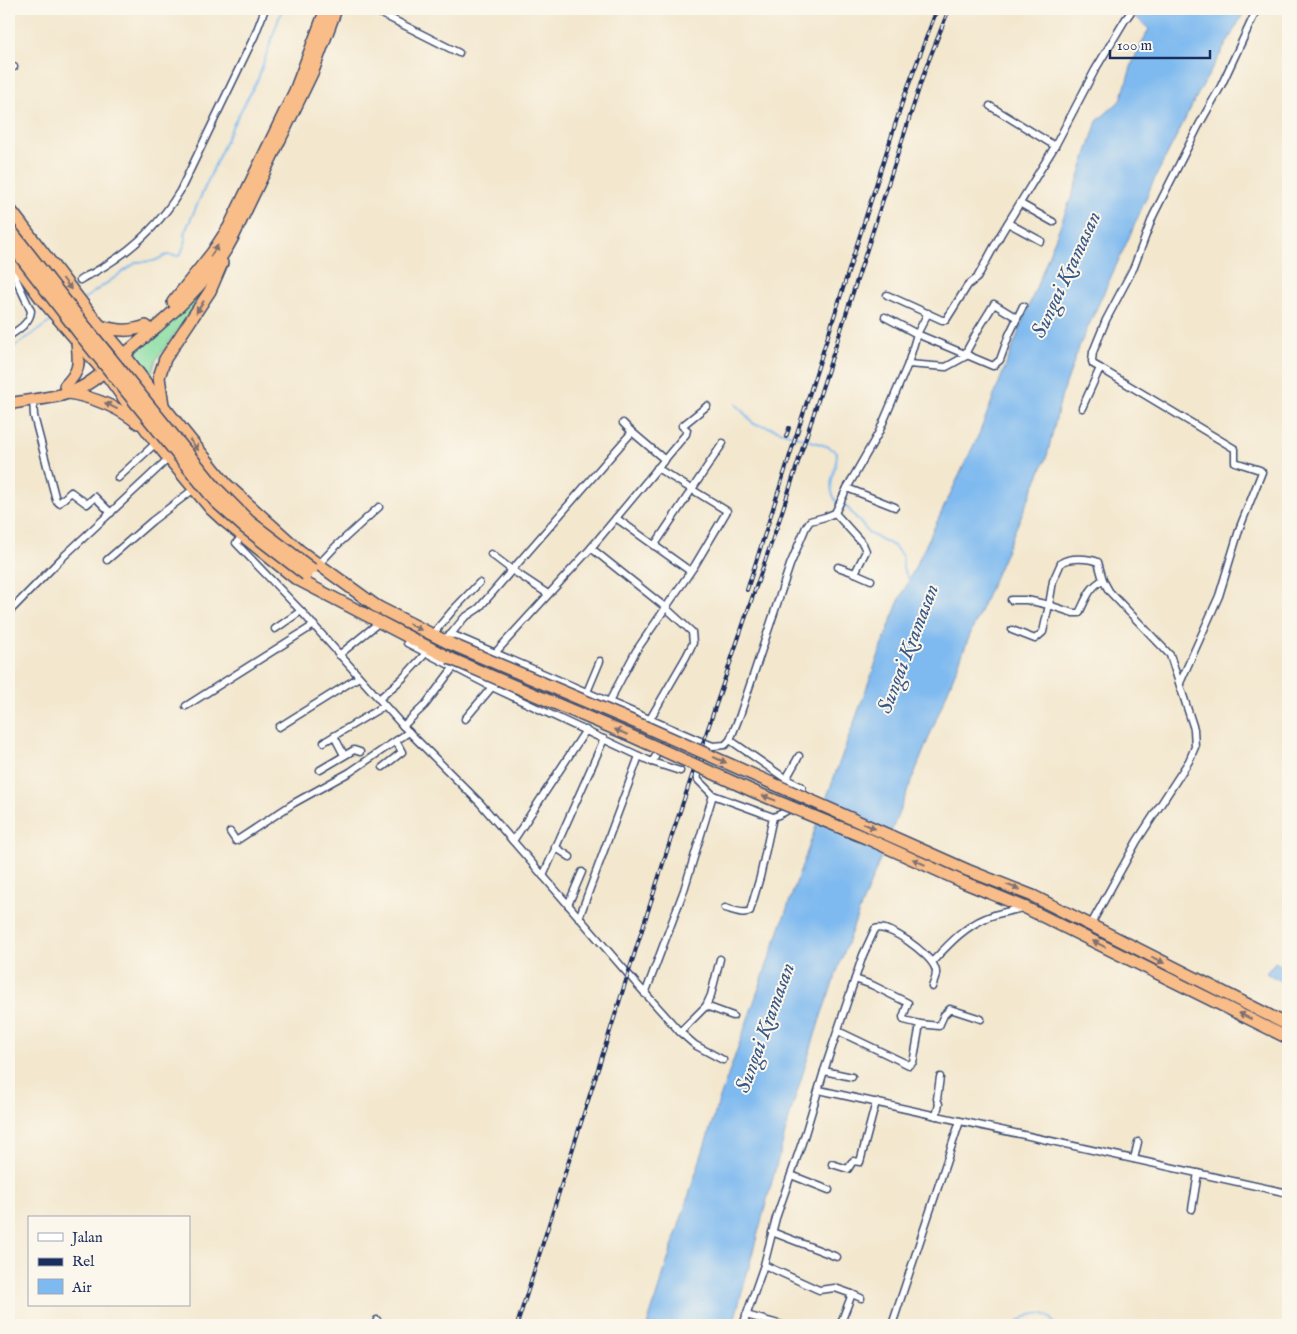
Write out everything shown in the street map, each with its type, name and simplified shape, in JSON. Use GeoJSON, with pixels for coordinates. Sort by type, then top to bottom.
{"type":"FeatureCollection","features":[{"type":"Feature","properties":{"kind":"highway"},"geometry":{"type":"LineString","coordinates":[[122,351],[146,326],[176,300],[229,227],[295,91],[326,9]]}},
{"type":"Feature","properties":{"kind":"highway"},"geometry":{"type":"LineString","coordinates":[[164,407],[159,384],[163,364],[210,291],[228,247],[309,79],[336,9]]}},
{"type":"Feature","properties":{"kind":"highway"},"geometry":{"type":"LineString","coordinates":[[9,208],[92,316],[122,351],[226,484],[300,551],[312,569]]}},
{"type":"Feature","properties":{"kind":"highway"},"geometry":{"type":"LineString","coordinates":[[9,228],[85,326],[215,487],[249,521],[376,621]]}},
{"type":"Feature","properties":{"kind":"highway"},"geometry":{"type":"LineString","coordinates":[[9,242],[79,333],[216,502],[245,528],[342,588],[379,608],[444,638],[967,870],[1033,896],[1288,1025]]}},
{"type":"Feature","properties":{"kind":"highway"},"geometry":{"type":"LineString","coordinates":[[9,404],[66,390],[98,369],[187,298],[228,247]]}},
{"type":"Feature","properties":{"kind":"highway"},"geometry":{"type":"LineString","coordinates":[[9,255],[43,301],[194,489],[211,508],[242,536],[295,578],[451,663],[628,735],[757,793],[1024,907],[1288,1038]]}},
{"type":"Feature","properties":{"kind":"highway"},"geometry":{"type":"LineString","coordinates":[[100,326],[121,331],[136,330],[146,326]]}},
{"type":"Feature","properties":{"kind":"highway"},"geometry":{"type":"LineString","coordinates":[[66,390],[79,366],[74,338]]}},
{"type":"Feature","properties":{"kind":"highway"},"geometry":{"type":"LineString","coordinates":[[9,396],[66,390],[105,402],[149,432]]}},
{"type":"Feature","properties":{"kind":"street"},"geometry":{"type":"LineString","coordinates":[[80,280],[130,248],[152,230],[169,210],[242,62],[265,9]]}},
{"type":"Feature","properties":{"kind":"street"},"geometry":{"type":"LineString","coordinates":[[372,9],[459,53]]}},
{"type":"Feature","properties":{"kind":"street"},"geometry":{"type":"LineString","coordinates":[[887,295],[942,320],[946,320],[968,285],[977,278],[1055,146],[1095,70],[1133,9]]}},
{"type":"Feature","properties":{"kind":"street"},"geometry":{"type":"LineString","coordinates":[[1180,683],[1218,596],[1240,528],[1262,472],[1235,462],[1236,450],[1234,448],[1093,364],[1093,352],[1106,320],[1134,267],[1153,216],[1221,86],[1257,9]]}},
{"type":"Feature","properties":{"kind":"street"},"geometry":{"type":"LineString","coordinates":[[990,106],[1055,146]]}},
{"type":"Feature","properties":{"kind":"street"},"geometry":{"type":"LineString","coordinates":[[1020,204],[1053,222]]}},
{"type":"Feature","properties":{"kind":"street"},"geometry":{"type":"LineString","coordinates":[[1008,223],[1041,241]]}},
{"type":"Feature","properties":{"kind":"street"},"geometry":{"type":"LineString","coordinates":[[9,264],[31,312],[29,320],[24,326],[9,336]]}},
{"type":"Feature","properties":{"kind":"street"},"geometry":{"type":"LineString","coordinates":[[908,364],[946,367],[966,355],[978,330],[994,304],[1017,318]]}},
{"type":"Feature","properties":{"kind":"street"},"geometry":{"type":"LineString","coordinates":[[885,317],[917,334],[992,366],[999,362],[1006,341],[1023,306]]}},
{"type":"Feature","properties":{"kind":"street"},"geometry":{"type":"LineString","coordinates":[[444,638],[495,653],[703,742],[714,746],[725,744],[730,740],[740,715],[790,565],[806,527],[810,521],[832,515],[836,510],[879,432],[908,364],[917,334],[928,313]]}},
{"type":"Feature","properties":{"kind":"street"},"geometry":{"type":"LineString","coordinates":[[1082,408],[1100,368]]}},
{"type":"Feature","properties":{"kind":"street"},"geometry":{"type":"LineString","coordinates":[[33,399],[34,416],[56,500],[59,503],[70,492],[87,504],[95,498],[111,513]]}},
{"type":"Feature","properties":{"kind":"street"},"geometry":{"type":"LineString","coordinates":[[495,653],[591,548],[665,460],[686,434],[687,430],[682,426],[707,406]]}},
{"type":"Feature","properties":{"kind":"street"},"geometry":{"type":"LineString","coordinates":[[623,423],[665,460]]}},
{"type":"Feature","properties":{"kind":"street"},"geometry":{"type":"LineString","coordinates":[[444,638],[464,618],[479,608],[632,432]]}},
{"type":"Feature","properties":{"kind":"street"},"geometry":{"type":"LineString","coordinates":[[118,478],[156,442]]}},
{"type":"Feature","properties":{"kind":"street"},"geometry":{"type":"LineString","coordinates":[[654,546],[723,443]]}},
{"type":"Feature","properties":{"kind":"street"},"geometry":{"type":"LineString","coordinates":[[9,612],[63,557],[169,458]]}},
{"type":"Feature","properties":{"kind":"street"},"geometry":{"type":"LineString","coordinates":[[609,702],[636,650],[690,572],[727,511],[657,468]]}},
{"type":"Feature","properties":{"kind":"street"},"geometry":{"type":"LineString","coordinates":[[847,488],[895,507]]}},
{"type":"Feature","properties":{"kind":"street"},"geometry":{"type":"LineString","coordinates":[[107,560],[152,521],[194,489]]}},
{"type":"Feature","properties":{"kind":"street"},"geometry":{"type":"LineString","coordinates":[[312,569],[379,508]]}},
{"type":"Feature","properties":{"kind":"street"},"geometry":{"type":"LineString","coordinates":[[836,510],[865,547],[865,555],[854,572]]}},
{"type":"Feature","properties":{"kind":"street"},"geometry":{"type":"LineString","coordinates":[[616,518],[690,572]]}},
{"type":"Feature","properties":{"kind":"street"},"geometry":{"type":"LineString","coordinates":[[242,536],[236,543],[314,625],[384,706],[480,803],[645,994],[680,1032],[695,1045],[723,1060]]}},
{"type":"Feature","properties":{"kind":"street"},"geometry":{"type":"LineString","coordinates":[[591,548],[665,607],[692,632],[694,637],[686,657],[650,720]]}},
{"type":"Feature","properties":{"kind":"street"},"geometry":{"type":"LineString","coordinates":[[491,554],[548,594]]}},
{"type":"Feature","properties":{"kind":"street"},"geometry":{"type":"LineString","coordinates":[[1012,630],[1035,639],[1041,635],[1046,626],[1053,581],[1059,566],[1065,560],[1096,560],[1100,564],[1103,580],[1109,591],[1170,655],[1194,729],[1194,747],[1189,760],[1137,841],[1090,926]]}},
{"type":"Feature","properties":{"kind":"street"},"geometry":{"type":"LineString","coordinates":[[838,567],[871,580]]}},
{"type":"Feature","properties":{"kind":"street"},"geometry":{"type":"LineString","coordinates":[[1010,600],[1027,600],[1049,605],[1073,614],[1080,613],[1092,589],[1103,580]]}},
{"type":"Feature","properties":{"kind":"street"},"geometry":{"type":"LineString","coordinates":[[444,638],[453,610],[479,583]]}},
{"type":"Feature","properties":{"kind":"street"},"geometry":{"type":"LineString","coordinates":[[275,629],[301,611]]}},
{"type":"Feature","properties":{"kind":"street"},"geometry":{"type":"LineString","coordinates":[[339,655],[376,621],[426,653],[451,663],[492,687],[652,762],[680,771]]}},
{"type":"Feature","properties":{"kind":"street"},"geometry":{"type":"LineString","coordinates":[[186,706],[314,625]]}},
{"type":"Feature","properties":{"kind":"street"},"geometry":{"type":"LineString","coordinates":[[379,699],[403,678],[426,653]]}},
{"type":"Feature","properties":{"kind":"street"},"geometry":{"type":"LineString","coordinates":[[587,692],[600,661]]}},
{"type":"Feature","properties":{"kind":"street"},"geometry":{"type":"LineString","coordinates":[[403,726],[425,705],[451,663]]}},
{"type":"Feature","properties":{"kind":"street"},"geometry":{"type":"LineString","coordinates":[[280,727],[359,677]]}},
{"type":"Feature","properties":{"kind":"street"},"geometry":{"type":"LineString","coordinates":[[465,719],[492,687]]}},
{"type":"Feature","properties":{"kind":"street"},"geometry":{"type":"LineString","coordinates":[[324,742],[384,706]]}},
{"type":"Feature","properties":{"kind":"street"},"geometry":{"type":"LineString","coordinates":[[652,762],[672,728]]}},
{"type":"Feature","properties":{"kind":"street"},"geometry":{"type":"LineString","coordinates":[[513,842],[586,730]]}},
{"type":"Feature","properties":{"kind":"street"},"geometry":{"type":"LineString","coordinates":[[230,832],[236,841],[294,804],[350,772],[409,732]]}},
{"type":"Feature","properties":{"kind":"street"},"geometry":{"type":"LineString","coordinates":[[334,736],[344,755]]}},
{"type":"Feature","properties":{"kind":"street"},"geometry":{"type":"LineString","coordinates":[[543,876],[554,847],[604,739]]}},
{"type":"Feature","properties":{"kind":"street"},"geometry":{"type":"LineString","coordinates":[[703,742],[697,776],[713,795],[773,817],[787,812],[794,805],[802,791],[802,787],[786,779],[730,740]]}},
{"type":"Feature","properties":{"kind":"street"},"geometry":{"type":"LineString","coordinates":[[383,767],[402,752],[396,741]]}},
{"type":"Feature","properties":{"kind":"street"},"geometry":{"type":"LineString","coordinates":[[320,770],[355,750],[360,752]]}},
{"type":"Feature","properties":{"kind":"street"},"geometry":{"type":"LineString","coordinates":[[579,918],[639,756]]}},
{"type":"Feature","properties":{"kind":"street"},"geometry":{"type":"LineString","coordinates":[[786,779],[799,756]]}},
{"type":"Feature","properties":{"kind":"street"},"geometry":{"type":"LineString","coordinates":[[645,994],[684,890],[713,795]]}},
{"type":"Feature","properties":{"kind":"street"},"geometry":{"type":"LineString","coordinates":[[725,908],[743,913],[750,911],[760,877],[773,817]]}},
{"type":"Feature","properties":{"kind":"street"},"geometry":{"type":"LineString","coordinates":[[554,847],[570,857]]}},
{"type":"Feature","properties":{"kind":"street"},"geometry":{"type":"LineString","coordinates":[[568,905],[582,872]]}},
{"type":"Feature","properties":{"kind":"street"},"geometry":{"type":"LineString","coordinates":[[932,962],[959,934],[974,925],[986,918],[1024,907]]}},
{"type":"Feature","properties":{"kind":"street"},"geometry":{"type":"LineString","coordinates":[[742,1325],[764,1265],[772,1232],[855,979],[868,941],[876,928],[881,928],[912,943],[932,962],[936,972],[932,987]]}},
{"type":"Feature","properties":{"kind":"street"},"geometry":{"type":"LineString","coordinates":[[680,1032],[706,1006],[711,995],[720,959]]}},
{"type":"Feature","properties":{"kind":"street"},"geometry":{"type":"LineString","coordinates":[[855,979],[872,985],[908,1003],[904,1020],[939,1026],[944,1016],[950,1010],[980,1019]]}},
{"type":"Feature","properties":{"kind":"street"},"geometry":{"type":"LineString","coordinates":[[706,1006],[733,1016]]}},
{"type":"Feature","properties":{"kind":"street"},"geometry":{"type":"LineString","coordinates":[[838,1032],[909,1065],[913,1062],[920,1024]]}},
{"type":"Feature","properties":{"kind":"street"},"geometry":{"type":"LineString","coordinates":[[824,1071],[852,1077]]}},
{"type":"Feature","properties":{"kind":"street"},"geometry":{"type":"LineString","coordinates":[[936,1116],[940,1077]]}},
{"type":"Feature","properties":{"kind":"street"},"geometry":{"type":"LineString","coordinates":[[818,1090],[1288,1193]]}},
{"type":"Feature","properties":{"kind":"street"},"geometry":{"type":"LineString","coordinates":[[832,1164],[848,1169],[853,1161],[860,1162],[876,1102]]}},
{"type":"Feature","properties":{"kind":"street"},"geometry":{"type":"LineString","coordinates":[[892,1325],[960,1121]]}},
{"type":"Feature","properties":{"kind":"street"},"geometry":{"type":"LineString","coordinates":[[1134,1159],[1138,1142]]}},
{"type":"Feature","properties":{"kind":"street"},"geometry":{"type":"LineString","coordinates":[[1192,1209],[1198,1173]]}},
{"type":"Feature","properties":{"kind":"street"},"geometry":{"type":"LineString","coordinates":[[791,1175],[829,1190]]}},
{"type":"Feature","properties":{"kind":"street"},"geometry":{"type":"LineString","coordinates":[[772,1232],[837,1258]]}},
{"type":"Feature","properties":{"kind":"street"},"geometry":{"type":"LineString","coordinates":[[764,1265],[819,1290],[833,1288],[861,1298]]}},
{"type":"Feature","properties":{"kind":"street"},"geometry":{"type":"LineString","coordinates":[[850,1325],[842,1322],[842,1320],[852,1294]]}},
{"type":"Feature","properties":{"kind":"street"},"geometry":{"type":"LineString","coordinates":[[746,1315],[782,1325]]}},
{"type":"Feature","properties":{"kind":"green space"},"geometry":{"type":"Polygon","coordinates":[[[214,272],[197,303],[156,360],[152,373],[153,387],[130,355],[214,272]]]}},
{"type":"Feature","properties":{"kind":"water","name":"Sungai Kramasan"},"geometry":{"type":"Polygon","coordinates":[[[1127,9],[1246,9],[1199,92],[1153,182],[1079,347],[1061,398],[1047,456],[970,635],[855,922],[822,1013],[792,1108],[733,1325],[647,1325],[719,1101],[897,605],[979,434],[1078,180],[1097,121],[1121,100],[1133,61],[1149,29],[1127,9]]]}},
{"type":"Feature","properties":{"kind":"water"},"geometry":{"type":"Polygon","coordinates":[[[1275,962],[1288,969],[1288,985],[1266,973],[1275,962]]]}},
{"type":"Feature","properties":{"kind":"waterway"},"geometry":{"type":"LineString","coordinates":[[84,299],[137,262],[154,261],[167,255],[180,256],[186,241],[184,234],[233,125],[258,79],[282,9]]}},
{"type":"Feature","properties":{"kind":"waterway"},"geometry":{"type":"LineString","coordinates":[[9,350],[53,320]]}},
{"type":"Feature","properties":{"kind":"waterway"},"geometry":{"type":"LineString","coordinates":[[736,404],[754,424],[829,447],[837,453],[831,484],[833,496],[837,502]]}},
{"type":"Feature","properties":{"kind":"waterway"},"geometry":{"type":"LineString","coordinates":[[842,504],[846,506],[870,534],[894,546],[903,557],[903,568],[910,582]]}},
{"type":"Feature","properties":{"kind":"waterway"},"geometry":{"type":"LineString","coordinates":[[1016,1325],[1025,1317],[1036,1314],[1047,1316],[1054,1325]]}},
{"type":"Feature","properties":{"kind":"railway"},"geometry":{"type":"LineString","coordinates":[[747,590],[903,100],[937,9]]}},
{"type":"Feature","properties":{"kind":"railway"},"geometry":{"type":"LineString","coordinates":[[517,1325],[673,832],[779,521],[925,70],[949,9]]}},
{"type":"Feature","properties":{"kind":"railway"},"geometry":{"type":"LineString","coordinates":[[786,437],[789,428]]}}]}
